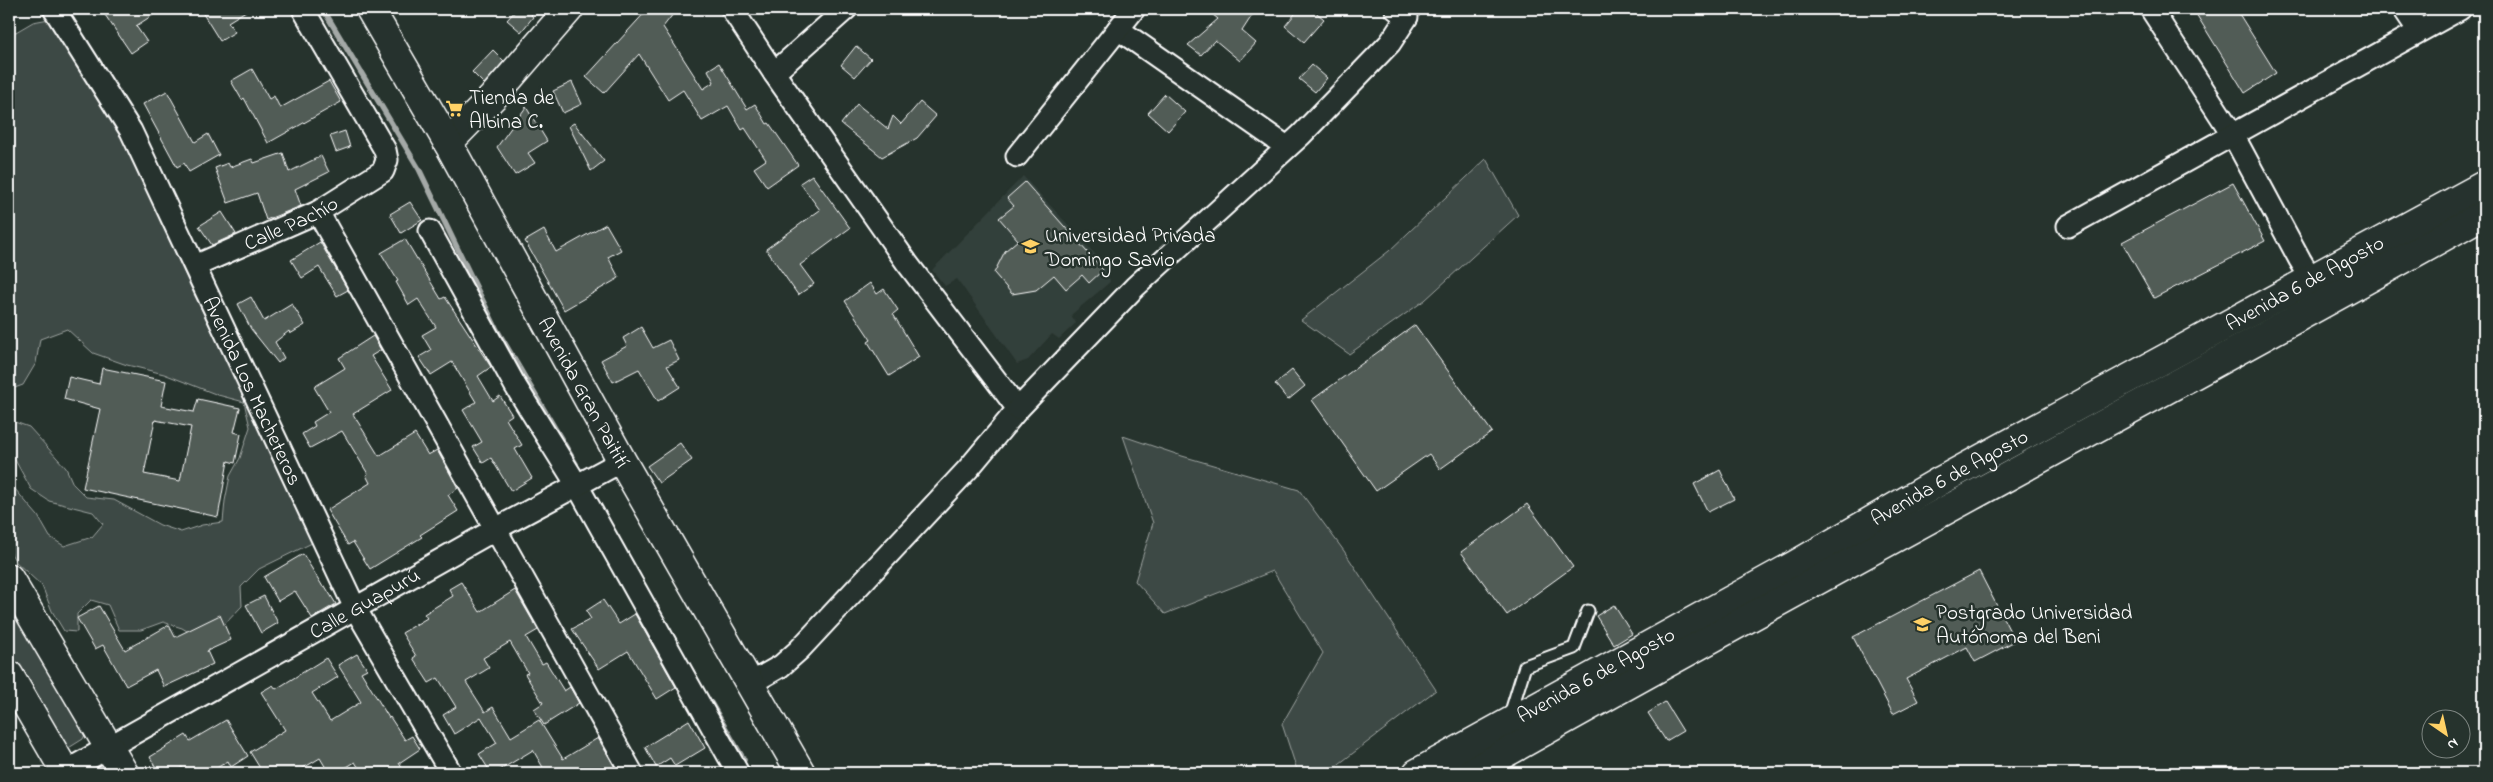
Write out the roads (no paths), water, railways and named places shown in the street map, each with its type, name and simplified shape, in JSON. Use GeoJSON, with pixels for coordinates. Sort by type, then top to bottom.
{"type":"FeatureCollection","features":[{"type":"Feature","properties":{"kind":"street","name":"Avenida Los Macheteros"},"geometry":{"type":"LineString","coordinates":[[54,9],[131,131],[355,608],[451,773]]}},
{"type":"Feature","properties":{"kind":"street","name":"Calle Pachío"},"geometry":{"type":"LineString","coordinates":[[195,266],[318,212],[383,171],[387,160],[385,150],[303,9]]}},
{"type":"Feature","properties":{"kind":"street","name":"Avenida Gran Paitití"},"geometry":{"type":"LineString","coordinates":[[370,9],[448,143],[622,461],[801,773]]}},
{"type":"Feature","properties":{"kind":"street"},"geometry":{"type":"LineString","coordinates":[[448,143],[493,97],[569,9]]}},
{"type":"Feature","properties":{"kind":"street"},"geometry":{"type":"LineString","coordinates":[[732,9],[774,73],[907,263],[1018,409]]}},
{"type":"Feature","properties":{"kind":"street"},"geometry":{"type":"LineString","coordinates":[[774,73],[846,9]]}},
{"type":"Feature","properties":{"kind":"street"},"geometry":{"type":"LineString","coordinates":[[1017,156],[1134,9]]}},
{"type":"Feature","properties":{"kind":"street"},"geometry":{"type":"LineString","coordinates":[[750,683],[781,666],[799,650],[968,468],[1018,409],[1135,286],[1287,147],[1390,43],[1407,17],[1396,9]]}},
{"type":"Feature","properties":{"kind":"street"},"geometry":{"type":"LineString","coordinates":[[2151,9],[2233,135],[2326,303]]}},
{"type":"Feature","properties":{"kind":"street"},"geometry":{"type":"LineString","coordinates":[[2404,9],[2419,31]]}},
{"type":"Feature","properties":{"kind":"street"},"geometry":{"type":"LineString","coordinates":[[2068,226],[2460,9]]}},
{"type":"Feature","properties":{"kind":"street"},"geometry":{"type":"LineString","coordinates":[[1118,29],[1287,147]]}},
{"type":"Feature","properties":{"kind":"street","name":"Avenida 6 de Agosto"},"geometry":{"type":"LineString","coordinates":[[1799,576],[1942,480],[2311,278],[2482,201]]}},
{"type":"Feature","properties":{"kind":"street","name":"Avenida 6 de Agosto"},"geometry":{"type":"LineString","coordinates":[[1416,773],[1512,735],[1799,576],[2326,303],[2482,201]]}},
{"type":"Feature","properties":{"kind":"street"},"geometry":{"type":"LineString","coordinates":[[318,212],[494,530],[632,773]]}},
{"type":"Feature","properties":{"kind":"street"},"geometry":{"type":"LineString","coordinates":[[430,231],[516,387],[577,485],[734,772]]}},
{"type":"Feature","properties":{"kind":"street","name":"Calle Guapurú"},"geometry":{"type":"LineString","coordinates":[[65,773],[494,530],[622,461]]}},
{"type":"Feature","properties":{"kind":"street"},"geometry":{"type":"LineString","coordinates":[[9,578],[124,773]]}},
{"type":"Feature","properties":{"kind":"street"},"geometry":{"type":"LineString","coordinates":[[9,675],[65,773]]}},
{"type":"Feature","properties":{"kind":"street","name":"Avenida 6 de Agosto"},"geometry":{"type":"LineString","coordinates":[[1470,773],[1512,735]]}},
{"type":"Feature","properties":{"kind":"lane"},"geometry":{"type":"LineString","coordinates":[[1512,735],[1525,666],[1574,648],[1588,611]]}},
{"type":"Feature","properties":{"kind":"waterway"},"geometry":{"type":"LineString","coordinates":[[323,9],[419,169],[497,330],[576,464]]}},
{"type":"Feature","properties":{"kind":"waterway"},"geometry":{"type":"LineString","coordinates":[[711,703],[744,760]]}},
{"type":"Feature","properties":{"kind":"place","name":"Tienda de Albina C."},"geometry":{"type":"Point","coordinates":[455,109]}},
{"type":"Feature","properties":{"kind":"place","name":"Universidad Privada Domingo Savio"},"geometry":{"type":"Point","coordinates":[1031,247]}},
{"type":"Feature","properties":{"kind":"place","name":"Postgrado Universidad Autónoma del Beni"},"geometry":{"type":"Point","coordinates":[1922,624]}}]}
